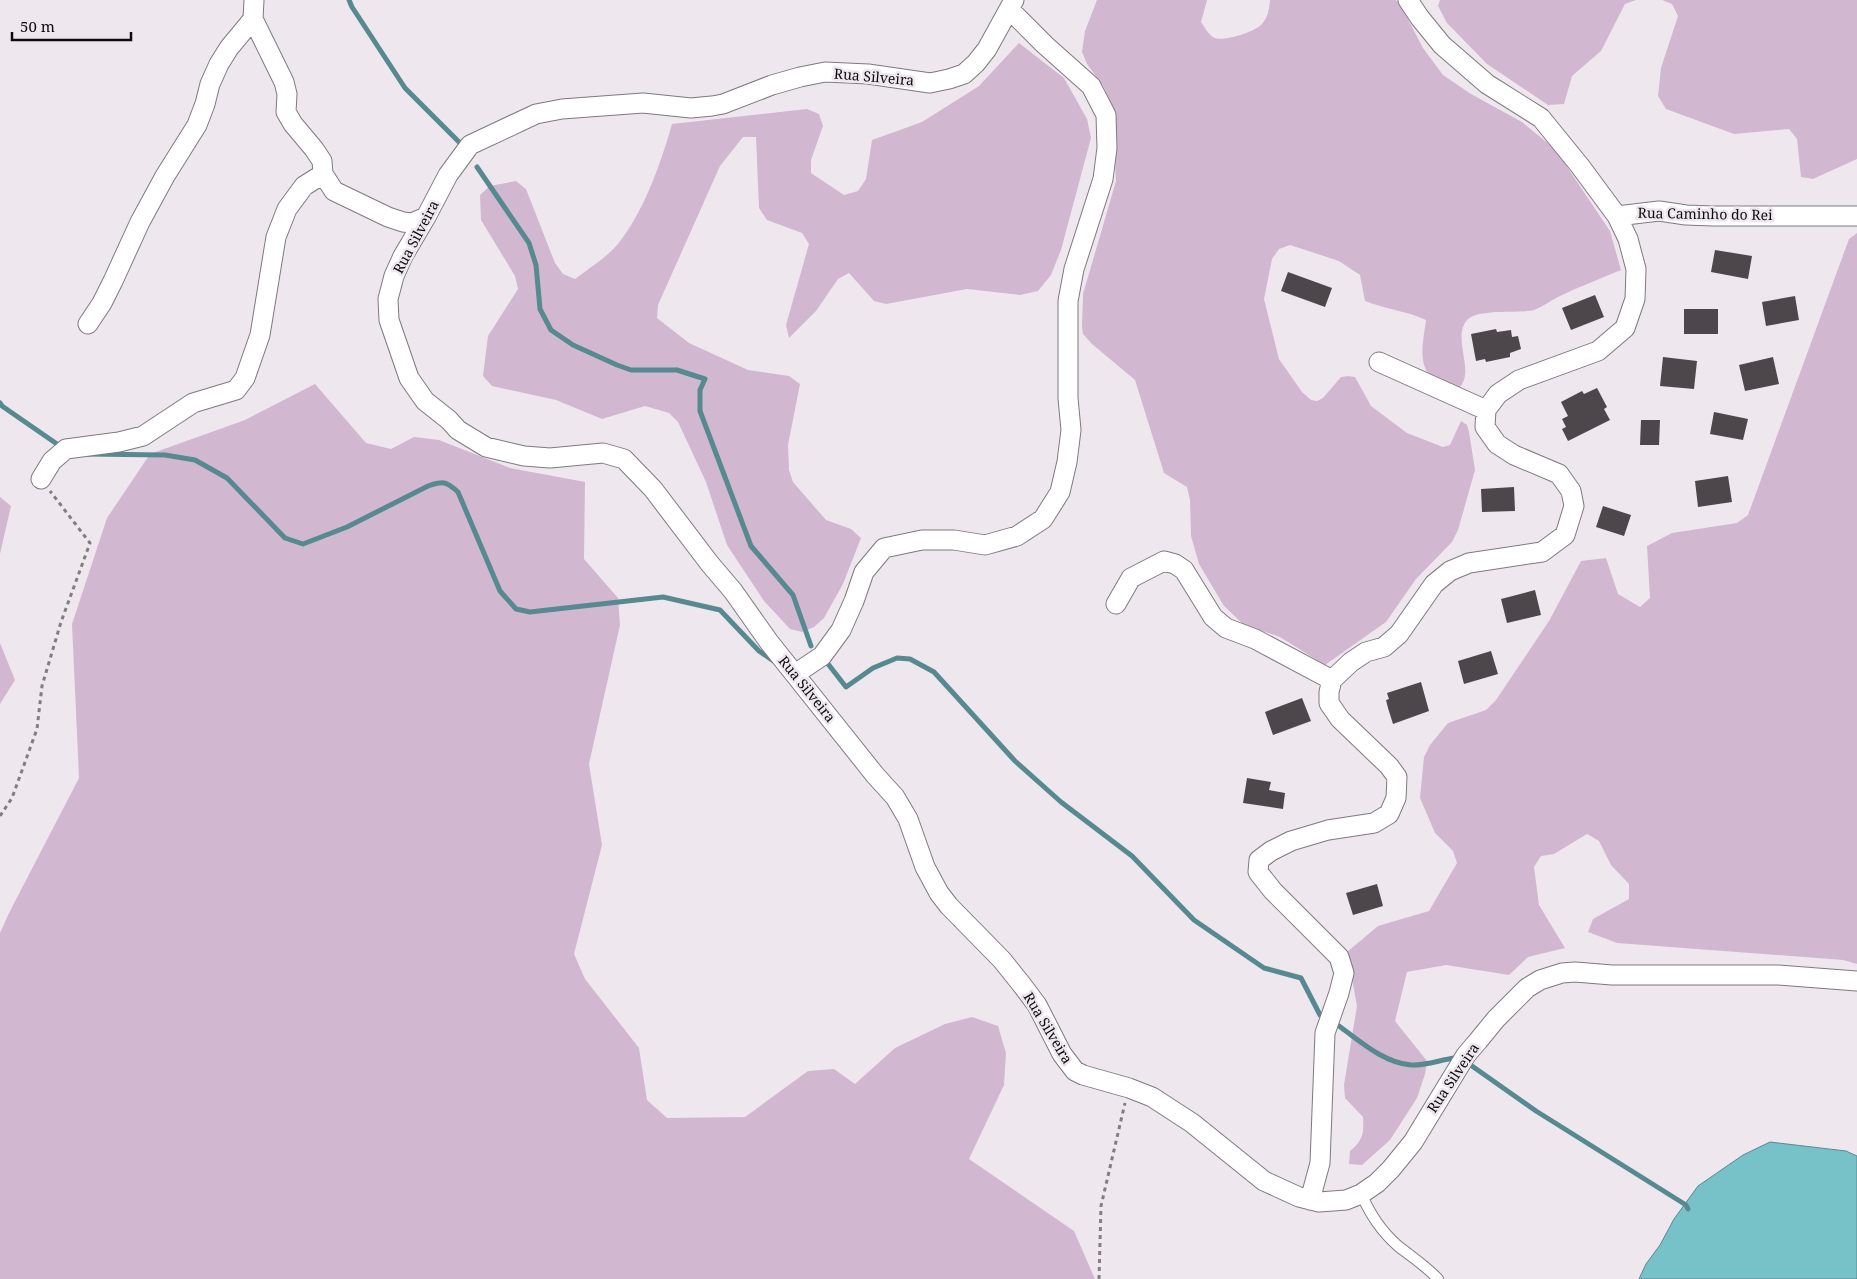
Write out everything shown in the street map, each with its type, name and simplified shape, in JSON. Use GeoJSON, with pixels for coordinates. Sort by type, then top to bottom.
{"type":"FeatureCollection","features":[{"type":"Feature","properties":{"kind":"street"},"geometry":{"type":"LineString","coordinates":[[254,0],[253,19],[284,82],[287,94],[286,112],[322,161],[323,174],[334,191],[388,217],[403,222],[412,222],[426,217]]}},
{"type":"Feature","properties":{"kind":"street"},"geometry":{"type":"LineString","coordinates":[[1310,1200],[1320,1163],[1325,1033],[1344,973],[1339,958],[1273,891],[1258,872],[1259,860],[1270,851],[1291,841],[1328,830],[1374,823],[1389,814],[1396,798],[1397,778],[1389,766],[1340,719],[1329,703],[1332,680],[1351,662],[1366,652],[1384,647],[1399,634],[1434,584],[1450,571],[1469,563],[1542,552],[1565,535],[1574,506],[1572,491],[1559,474],[1514,455],[1497,444],[1485,426],[1486,410],[1498,394],[1519,380],[1598,351],[1625,328],[1635,299],[1636,269],[1628,238],[1616,216],[1570,152],[1541,118],[1487,84],[1442,45],[1408,0]]}},
{"type":"Feature","properties":{"kind":"street"},"geometry":{"type":"LineString","coordinates":[[795,674],[822,656],[841,630],[864,572],[884,548],[922,540],[954,540],[985,545],[1016,536],[1043,519],[1060,492],[1071,430],[1068,398],[1068,301],[1074,269],[1103,179],[1106,148],[1106,115],[1092,86],[1045,45],[1011,4]]}},
{"type":"Feature","properties":{"kind":"street","name":"Rua Silveira"},"geometry":{"type":"LineString","coordinates":[[1011,4],[987,49],[964,74],[950,79],[930,83],[868,74],[825,72],[772,85],[723,104],[712,106],[691,108],[643,102],[562,109],[536,114],[470,145],[448,175],[394,276],[388,299],[389,320],[408,378],[418,393],[458,430],[486,447],[524,456],[550,458],[603,452],[624,459],[653,489],[795,674],[875,775],[895,797],[908,819],[925,867],[939,893],[955,913],[1002,960],[1032,998],[1062,1054],[1075,1071],[1152,1097],[1192,1123],[1264,1181],[1310,1200],[1331,1202],[1346,1200],[1361,1194],[1377,1183],[1402,1157],[1466,1055],[1478,1040],[1511,1003],[1527,988],[1540,980],[1562,973],[1575,972],[1612,975],[1778,975],[1857,981]]}},
{"type":"Feature","properties":{"kind":"street"},"geometry":{"type":"LineString","coordinates":[[88,324],[102,303],[140,222],[165,176],[197,125],[210,84],[219,64],[229,48],[253,19]]}},
{"type":"Feature","properties":{"kind":"street"},"geometry":{"type":"LineString","coordinates":[[41,479],[52,461],[66,449],[120,442],[142,436],[193,403],[236,390],[245,378],[260,335],[276,238],[286,209],[304,186],[323,174]]}},
{"type":"Feature","properties":{"kind":"street","name":"Rua Caminho do Rei"},"geometry":{"type":"LineString","coordinates":[[1616,216],[1659,211],[1686,216],[1857,216]]}},
{"type":"Feature","properties":{"kind":"street"},"geometry":{"type":"LineString","coordinates":[[1379,362],[1486,410]]}},
{"type":"Feature","properties":{"kind":"street"},"geometry":{"type":"LineString","coordinates":[[1116,604],[1131,578],[1164,561],[1175,564],[1184,570],[1213,617],[1226,628],[1255,639],[1332,680]]}},
{"type":"Feature","properties":{"kind":"lane"},"geometry":{"type":"LineString","coordinates":[[1361,1194],[1372,1218],[1382,1230],[1428,1268],[1438,1279]]}},
{"type":"Feature","properties":{"kind":"path"},"geometry":{"type":"LineString","coordinates":[[0,816],[12,798],[37,729],[42,686],[61,622],[90,543],[41,479]]}},
{"type":"Feature","properties":{"kind":"path"},"geometry":{"type":"LineString","coordinates":[[1099,1279],[1101,1206],[1129,1088]]}},
{"type":"Feature","properties":{"kind":"shaded area"},"geometry":{"type":"Polygon","coordinates":[[[1097,0],[1207,0],[1201,22],[1211,36],[1223,39],[1245,33],[1261,25],[1268,14],[1270,0],[1395,0],[1399,2],[1423,48],[1443,75],[1471,94],[1522,122],[1555,149],[1610,231],[1621,270],[1566,293],[1534,310],[1480,314],[1472,316],[1467,320],[1462,336],[1465,374],[1463,382],[1458,389],[1436,380],[1429,375],[1425,368],[1422,353],[1426,320],[1365,301],[1360,275],[1339,261],[1290,245],[1279,249],[1272,259],[1264,299],[1279,359],[1302,392],[1311,400],[1317,401],[1323,398],[1341,377],[1355,377],[1371,406],[1407,433],[1443,447],[1450,445],[1461,421],[1467,425],[1469,432],[1475,470],[1458,530],[1452,542],[1416,579],[1386,622],[1325,665],[1280,637],[1243,624],[1224,606],[1199,564],[1191,536],[1190,500],[1187,487],[1164,473],[1135,380],[1092,344],[1083,334],[1083,294],[1116,181],[1112,105],[1104,87],[1087,64],[1082,52],[1085,31],[1097,0]]]}},
{"type":"Feature","properties":{"kind":"shaded area"},"geometry":{"type":"Polygon","coordinates":[[[1440,0],[1636,0],[1625,4],[1601,51],[1572,76],[1564,104],[1548,105],[1487,64],[1447,23],[1438,6],[1440,0]]]}},
{"type":"Feature","properties":{"kind":"shaded area"},"geometry":{"type":"Polygon","coordinates":[[[1662,0],[1857,0],[1857,159],[1813,179],[1801,177],[1797,139],[1789,129],[1734,134],[1666,109],[1658,96],[1661,68],[1678,16],[1672,4],[1662,0]]]}},
{"type":"Feature","properties":{"kind":"shaded area"},"geometry":{"type":"Polygon","coordinates":[[[1019,43],[1064,78],[1087,119],[1091,138],[1061,250],[1051,275],[1038,291],[1020,295],[967,289],[886,304],[874,301],[849,273],[838,279],[816,311],[789,338],[786,325],[809,244],[802,233],[767,220],[759,208],[756,137],[743,137],[720,166],[658,305],[657,318],[689,343],[748,370],[789,376],[800,384],[788,445],[789,470],[793,482],[826,520],[851,529],[861,538],[843,584],[824,618],[814,627],[802,632],[790,629],[764,601],[727,545],[706,482],[678,422],[669,413],[645,406],[602,419],[556,400],[492,386],[483,376],[488,336],[518,289],[515,276],[481,220],[480,195],[490,186],[516,181],[526,189],[555,263],[563,274],[575,279],[617,245],[635,218],[650,188],[672,124],[807,109],[819,114],[823,126],[811,160],[811,173],[844,195],[858,191],[866,179],[872,140],[922,122],[979,86],[1019,43]]]}},
{"type":"Feature","properties":{"kind":"shaded area"},"geometry":{"type":"Polygon","coordinates":[[[1857,233],[1857,964],[1843,960],[1617,943],[1588,932],[1593,919],[1629,899],[1629,884],[1611,865],[1599,841],[1587,834],[1554,854],[1541,856],[1534,867],[1539,905],[1565,948],[1528,957],[1509,975],[1446,965],[1407,972],[1395,1021],[1427,1061],[1425,1074],[1417,1098],[1390,1140],[1362,1165],[1349,1164],[1350,1151],[1358,1143],[1363,1132],[1363,1117],[1345,1098],[1344,1085],[1357,1006],[1347,952],[1378,926],[1429,911],[1457,863],[1453,851],[1435,833],[1420,798],[1424,757],[1430,745],[1448,723],[1486,710],[1496,700],[1549,621],[1581,561],[1606,558],[1618,594],[1640,607],[1650,598],[1647,546],[1672,533],[1737,523],[1748,515],[1849,239],[1857,233]]]}},
{"type":"Feature","properties":{"kind":"shaded area"},"geometry":{"type":"Polygon","coordinates":[[[315,384],[366,443],[391,449],[414,437],[439,440],[510,468],[585,482],[584,559],[618,598],[620,625],[589,764],[602,845],[574,954],[585,979],[639,1048],[647,1100],[667,1118],[745,1117],[808,1071],[834,1069],[855,1084],[895,1048],[945,1024],[972,1017],[998,1026],[1006,1053],[1004,1085],[969,1159],[1074,1231],[1095,1279],[0,1279],[0,933],[79,778],[72,624],[107,518],[150,454],[245,420],[315,384]]]}},
{"type":"Feature","properties":{"kind":"shaded area"},"geometry":{"type":"Polygon","coordinates":[[[0,497],[11,506],[0,554],[0,497]]]}},
{"type":"Feature","properties":{"kind":"shaded area"},"geometry":{"type":"Polygon","coordinates":[[[0,643],[15,680],[0,704],[0,643]]]}},
{"type":"Feature","properties":{"kind":"water"},"geometry":{"type":"Polygon","coordinates":[[[1770,1142],[1846,1151],[1857,1156],[1857,1279],[1639,1279],[1646,1264],[1660,1245],[1674,1219],[1698,1186],[1743,1155],[1770,1142]]]}},
{"type":"Feature","properties":{"kind":"building"},"geometry":{"type":"Polygon","coordinates":[[[1715,250],[1752,256],[1748,279],[1711,272],[1715,250]]]}},
{"type":"Feature","properties":{"kind":"building"},"geometry":{"type":"Polygon","coordinates":[[[1288,272],[1332,288],[1325,307],[1281,291],[1288,272]]]}},
{"type":"Feature","properties":{"kind":"building"},"geometry":{"type":"Polygon","coordinates":[[[1595,295],[1604,317],[1571,330],[1562,308],[1595,295]]]}},
{"type":"Feature","properties":{"kind":"building"},"geometry":{"type":"Polygon","coordinates":[[[1795,296],[1799,320],[1766,326],[1762,302],[1795,296]]]}},
{"type":"Feature","properties":{"kind":"building"},"geometry":{"type":"Polygon","coordinates":[[[1684,309],[1718,309],[1718,334],[1684,334],[1684,309]]]}},
{"type":"Feature","properties":{"kind":"building"},"geometry":{"type":"Polygon","coordinates":[[[1496,329],[1497,332],[1511,330],[1512,337],[1518,336],[1521,349],[1510,353],[1510,357],[1486,362],[1485,359],[1476,361],[1471,334],[1496,329]]]}},
{"type":"Feature","properties":{"kind":"building"},"geometry":{"type":"Polygon","coordinates":[[[1663,357],[1697,361],[1694,389],[1660,386],[1663,357]]]}},
{"type":"Feature","properties":{"kind":"building"},"geometry":{"type":"Polygon","coordinates":[[[1773,357],[1779,384],[1745,391],[1739,365],[1773,357]]]}},
{"type":"Feature","properties":{"kind":"building"},"geometry":{"type":"Polygon","coordinates":[[[1597,388],[1607,407],[1604,409],[1610,420],[1568,441],[1562,429],[1566,427],[1562,419],[1568,416],[1561,402],[1582,391],[1584,394],[1597,388]]]}},
{"type":"Feature","properties":{"kind":"building"},"geometry":{"type":"Polygon","coordinates":[[[1714,412],[1748,419],[1743,440],[1710,434],[1714,412]]]}},
{"type":"Feature","properties":{"kind":"building"},"geometry":{"type":"Polygon","coordinates":[[[1641,420],[1660,420],[1659,445],[1640,445],[1641,420]]]}},
{"type":"Feature","properties":{"kind":"building"},"geometry":{"type":"Polygon","coordinates":[[[1728,476],[1732,502],[1698,507],[1695,481],[1728,476]]]}},
{"type":"Feature","properties":{"kind":"building"},"geometry":{"type":"Polygon","coordinates":[[[1514,487],[1515,511],[1482,512],[1481,489],[1514,487]]]}},
{"type":"Feature","properties":{"kind":"building"},"geometry":{"type":"Polygon","coordinates":[[[1603,506],[1631,515],[1624,536],[1596,527],[1603,506]]]}},
{"type":"Feature","properties":{"kind":"building"},"geometry":{"type":"Polygon","coordinates":[[[1535,590],[1541,615],[1507,623],[1501,599],[1535,590]]]}},
{"type":"Feature","properties":{"kind":"building"},"geometry":{"type":"Polygon","coordinates":[[[1491,651],[1498,674],[1464,684],[1458,661],[1491,651]]]}},
{"type":"Feature","properties":{"kind":"building"},"geometry":{"type":"Polygon","coordinates":[[[1421,682],[1429,711],[1393,724],[1386,700],[1389,699],[1387,693],[1421,682]]]}},
{"type":"Feature","properties":{"kind":"building"},"geometry":{"type":"Polygon","coordinates":[[[1302,698],[1311,721],[1273,735],[1265,712],[1302,698]]]}},
{"type":"Feature","properties":{"kind":"building"},"geometry":{"type":"Polygon","coordinates":[[[1247,778],[1271,782],[1269,790],[1285,793],[1283,809],[1243,803],[1247,778]]]}},
{"type":"Feature","properties":{"kind":"building"},"geometry":{"type":"Polygon","coordinates":[[[1377,884],[1383,906],[1353,915],[1346,893],[1377,884]]]}},
{"type":"Feature","properties":{"kind":"waterway"},"geometry":{"type":"LineString","coordinates":[[349,0],[405,88],[459,142]]}},
{"type":"Feature","properties":{"kind":"waterway"},"geometry":{"type":"LineString","coordinates":[[477,167],[529,243],[536,265],[540,309],[551,330],[573,345],[631,370],[677,370],[705,379],[700,390],[700,411],[751,546],[793,595],[811,646]]}},
{"type":"Feature","properties":{"kind":"waterway"},"geometry":{"type":"LineString","coordinates":[[0,403],[57,444]]}},
{"type":"Feature","properties":{"kind":"waterway"},"geometry":{"type":"LineString","coordinates":[[85,454],[165,455],[195,460],[227,478],[285,538],[303,544],[347,527],[428,486],[444,483],[458,492],[500,591],[516,609],[530,612],[663,597],[720,610],[759,651],[775,662]]}},
{"type":"Feature","properties":{"kind":"waterway"},"geometry":{"type":"LineString","coordinates":[[825,660],[846,687],[873,668],[897,658],[910,659],[934,672],[1015,761],[1061,802],[1132,856],[1194,920],[1264,968],[1301,978],[1320,1015]]}},
{"type":"Feature","properties":{"kind":"waterway"},"geometry":{"type":"LineString","coordinates":[[1339,1026],[1382,1056],[1401,1063],[1421,1065],[1454,1058]]}},
{"type":"Feature","properties":{"kind":"waterway"},"geometry":{"type":"LineString","coordinates":[[1472,1066],[1536,1111],[1686,1205],[1688,1209]]}}]}
